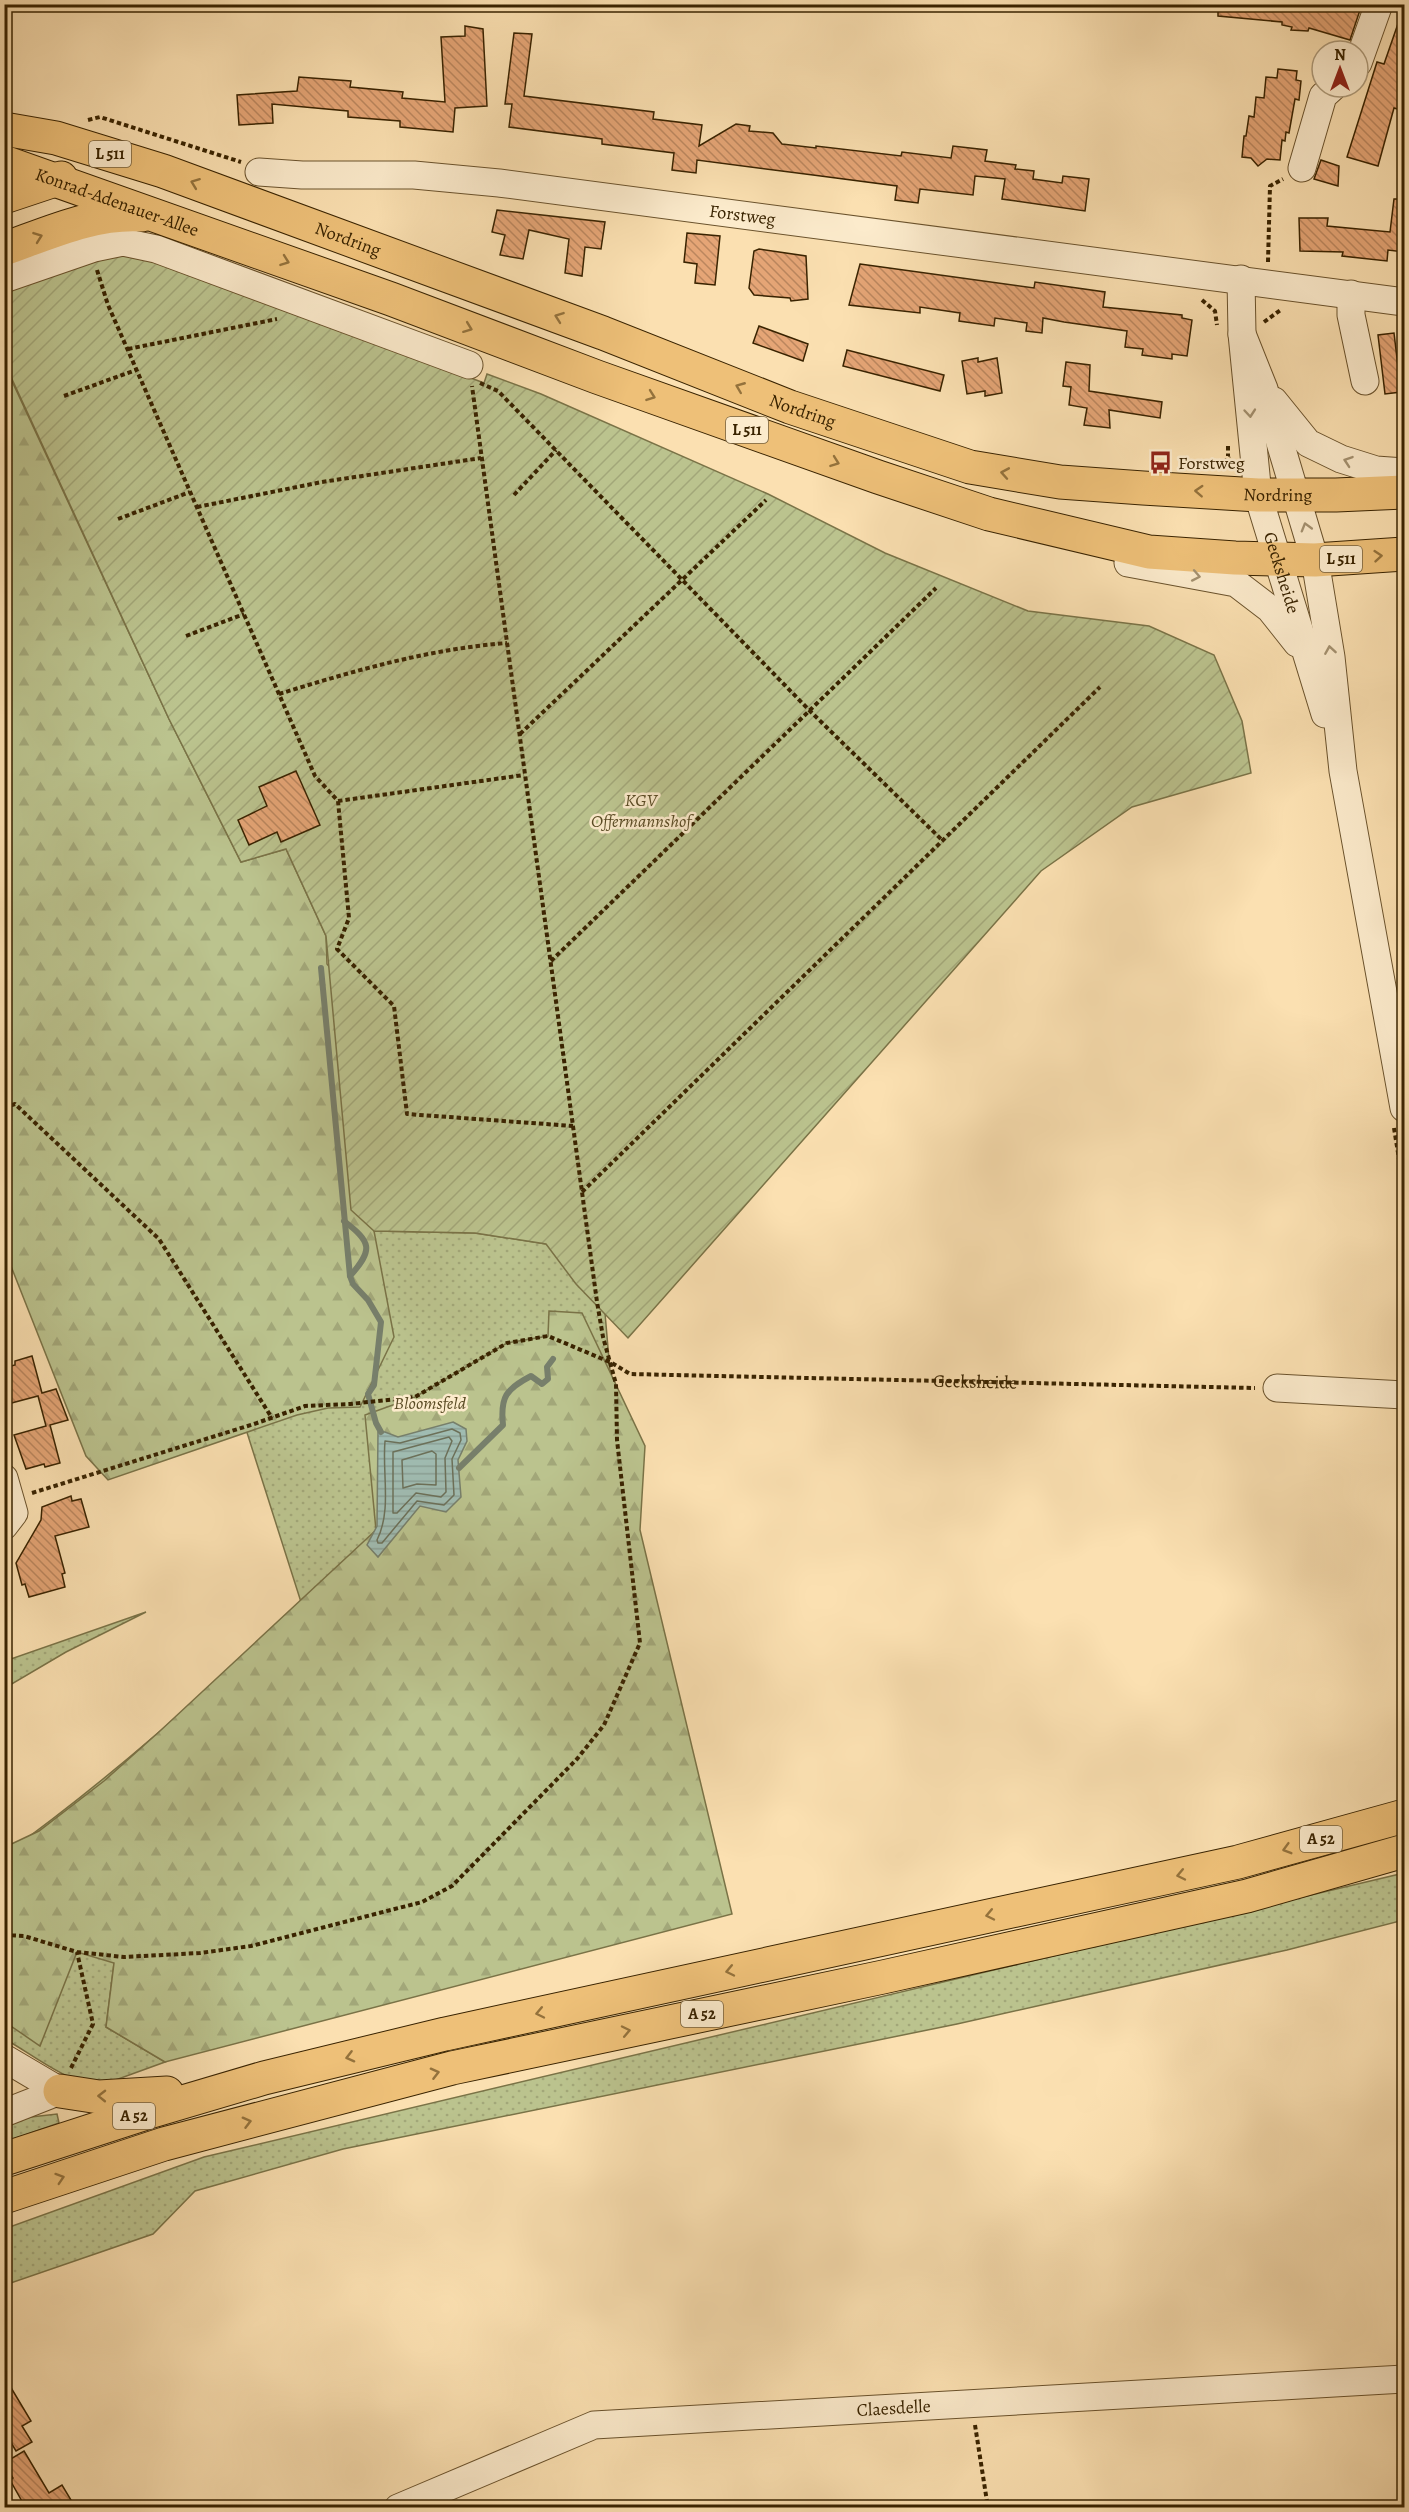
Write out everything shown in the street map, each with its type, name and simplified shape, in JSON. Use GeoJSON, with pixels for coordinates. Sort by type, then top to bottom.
{"type":"FeatureCollection","features":[{"type":"Feature","properties":{"kind":"main road","name":"Konrad-Adenauer-Allee"},"geometry":{"type":"LineString","coordinates":[[4,129],[56,138],[164,171],[227,196]]}},
{"type":"Feature","properties":{"kind":"main road"},"geometry":{"type":"LineString","coordinates":[[56,138],[102,183]]}},
{"type":"Feature","properties":{"kind":"main road","name":"Konrad-Adenauer-Allee"},"geometry":{"type":"LineString","coordinates":[[4,162],[52,180],[102,183],[158,216],[230,242]]}},
{"type":"Feature","properties":{"kind":"main road"},"geometry":{"type":"LineString","coordinates":[[102,183],[164,171]]}},
{"type":"Feature","properties":{"kind":"main road"},"geometry":{"type":"LineString","coordinates":[[4,197],[52,180]]}},
{"type":"Feature","properties":{"kind":"main road"},"geometry":{"type":"LineString","coordinates":[[80,237],[88,212],[102,183]]}},
{"type":"Feature","properties":{"kind":"main road","name":"Nordring"},"geometry":{"type":"LineString","coordinates":[[227,196],[603,333],[790,407],[970,467],[1060,482],[1258,495],[1404,492]]}},
{"type":"Feature","properties":{"kind":"main road"},"geometry":{"type":"LineString","coordinates":[[4,249],[80,237],[123,214],[158,216]]}},
{"type":"Feature","properties":{"kind":"main road","name":"Nordring"},"geometry":{"type":"LineString","coordinates":[[230,242],[878,477],[989,514],[1149,552],[1315,560],[1404,554]]}},
{"type":"Feature","properties":{"kind":"main road","name":"A 52"},"geometry":{"type":"LineString","coordinates":[[4,2159],[264,2078],[445,2034],[1238,1862],[1404,1816]]}},
{"type":"Feature","properties":{"kind":"main road","name":"A 52"},"geometry":{"type":"LineString","coordinates":[[4,2197],[164,2144],[452,2068],[884,1977],[1247,1896],[1404,1851]]}},
{"type":"Feature","properties":{"kind":"main road"},"geometry":{"type":"LineString","coordinates":[[60,2091],[99,2097],[170,2092],[264,2078]]}},
{"type":"Feature","properties":{"kind":"street"},"geometry":{"type":"LineString","coordinates":[[1367,39],[1379,4]]}},
{"type":"Feature","properties":{"kind":"street"},"geometry":{"type":"LineString","coordinates":[[1302,168],[1322,99]]}},
{"type":"Feature","properties":{"kind":"street","name":"Forstweg"},"geometry":{"type":"LineString","coordinates":[[259,172],[302,175],[414,175],[499,183],[1404,302]]}},
{"type":"Feature","properties":{"kind":"street"},"geometry":{"type":"LineString","coordinates":[[4,279],[80,237],[123,242],[156,249],[469,365]]}},
{"type":"Feature","properties":{"kind":"street","name":"Gecksheide"},"geometry":{"type":"LineString","coordinates":[[1241,279],[1241,332],[1258,495],[1343,771]]}},
{"type":"Feature","properties":{"kind":"street"},"geometry":{"type":"LineString","coordinates":[[1351,294],[1351,315],[1365,381]]}},
{"type":"Feature","properties":{"kind":"street","name":"Gecksheide"},"geometry":{"type":"LineString","coordinates":[[1241,332],[1264,388],[1315,560],[1331,657],[1343,771],[1404,1108]]}},
{"type":"Feature","properties":{"kind":"street"},"geometry":{"type":"LineString","coordinates":[[1264,388],[1308,443],[1341,459],[1376,470],[1404,472]]}},
{"type":"Feature","properties":{"kind":"street","name":"Nordring"},"geometry":{"type":"LineString","coordinates":[[1062,533],[1121,562],[1236,583],[1270,609],[1307,654]]}},
{"type":"Feature","properties":{"kind":"street"},"geometry":{"type":"LineString","coordinates":[[1277,1388],[1404,1395]]}},
{"type":"Feature","properties":{"kind":"street"},"geometry":{"type":"LineString","coordinates":[[4,2058],[60,2091]]}},
{"type":"Feature","properties":{"kind":"street"},"geometry":{"type":"LineString","coordinates":[[4,2113],[60,2091]]}},
{"type":"Feature","properties":{"kind":"street","name":"Claesdelle"},"geometry":{"type":"LineString","coordinates":[[398,2508],[594,2425],[1404,2379]]}},
{"type":"Feature","properties":{"kind":"path"},"geometry":{"type":"LineString","coordinates":[[1268,283],[1270,186],[1302,168]]}},
{"type":"Feature","properties":{"kind":"path"},"geometry":{"type":"LineString","coordinates":[[80,237],[136,370],[315,776],[338,801],[350,918],[338,949],[394,1006],[407,1114],[573,1126]]}},
{"type":"Feature","properties":{"kind":"path"},"geometry":{"type":"LineString","coordinates":[[1199,299],[1206,301],[1241,332],[1263,323],[1284,308]]}},
{"type":"Feature","properties":{"kind":"path"},"geometry":{"type":"LineString","coordinates":[[128,349],[280,318]]}},
{"type":"Feature","properties":{"kind":"path"},"geometry":{"type":"LineString","coordinates":[[64,396],[136,370]]}},
{"type":"Feature","properties":{"kind":"path"},"geometry":{"type":"LineString","coordinates":[[4,1935],[24,1936],[77,1952],[124,1957],[200,1953],[251,1946],[422,1902],[452,1886],[577,1759],[604,1725],[640,1643],[617,1440],[616,1384],[603,1337],[597,1302],[471,379],[498,391],[810,711],[943,841]]}},
{"type":"Feature","properties":{"kind":"path"},"geometry":{"type":"LineString","coordinates":[[1228,437],[1228,456]]}},
{"type":"Feature","properties":{"kind":"path"},"geometry":{"type":"LineString","coordinates":[[514,495],[556,450]]}},
{"type":"Feature","properties":{"kind":"path"},"geometry":{"type":"LineString","coordinates":[[197,507],[322,482],[481,458]]}},
{"type":"Feature","properties":{"kind":"path"},"geometry":{"type":"LineString","coordinates":[[118,519],[190,492]]}},
{"type":"Feature","properties":{"kind":"path"},"geometry":{"type":"LineString","coordinates":[[519,734],[766,500]]}},
{"type":"Feature","properties":{"kind":"path"},"geometry":{"type":"LineString","coordinates":[[550,961],[936,588]]}},
{"type":"Feature","properties":{"kind":"path"},"geometry":{"type":"LineString","coordinates":[[186,636],[244,615]]}},
{"type":"Feature","properties":{"kind":"path"},"geometry":{"type":"LineString","coordinates":[[279,694],[355,670],[468,646],[507,643]]}},
{"type":"Feature","properties":{"kind":"path"},"geometry":{"type":"LineString","coordinates":[[582,1192],[1100,687]]}},
{"type":"Feature","properties":{"kind":"path"},"geometry":{"type":"LineString","coordinates":[[338,801],[525,775]]}},
{"type":"Feature","properties":{"kind":"path"},"geometry":{"type":"LineString","coordinates":[[4,1108],[15,1104],[159,1239],[272,1418]]}},
{"type":"Feature","properties":{"kind":"path","name":"Gecksheide"},"geometry":{"type":"LineString","coordinates":[[7,1501],[305,1406],[415,1397],[507,1343],[548,1336],[612,1363],[630,1374],[1277,1388]]}},
{"type":"Feature","properties":{"kind":"path"},"geometry":{"type":"LineString","coordinates":[[60,2091],[93,2024],[77,1952]]}},
{"type":"Feature","properties":{"kind":"path"},"geometry":{"type":"LineString","coordinates":[[971,2403],[988,2508]]}},
{"type":"Feature","properties":{"kind":"green space","name":"KGV Offermannshof"},"geometry":{"type":"Polygon","coordinates":[[[128,251],[239,289],[484,383],[487,374],[541,394],[768,494],[885,553],[1028,611],[1149,626],[1214,655],[1242,721],[1251,773],[1132,807],[1041,871],[628,1338],[576,1284],[546,1244],[475,1233],[374,1231],[351,1210],[326,936],[286,849],[241,862],[169,719],[5,364],[4,289],[128,251]]]}},
{"type":"Feature","properties":{"kind":"green space"},"geometry":{"type":"Polygon","coordinates":[[[4,364],[169,719],[241,862],[286,849],[326,936],[327,964],[546,1244],[475,1233],[374,1231],[394,1337],[360,1407],[328,1408],[297,1415],[108,1480],[86,1456],[5,1251],[4,364]]]}},
{"type":"Feature","properties":{"kind":"green space","name":"Bloomsfeld"},"geometry":{"type":"Polygon","coordinates":[[[327,1016],[568,1232],[605,1313],[613,1406],[114,1963],[106,2027],[165,2062],[99,2086],[62,2074],[5,2039],[4,1855],[82,1796],[157,1734],[301,1602],[243,1420],[327,1016]]]}},
{"type":"Feature","properties":{"kind":"green space"},"geometry":{"type":"Polygon","coordinates":[[[549,1311],[582,1313],[645,1446],[640,1530],[732,1914],[165,2062],[106,2027],[114,1963],[77,1952],[40,2046],[5,2022],[5,1847],[39,1831],[104,1781],[376,1530],[365,1415],[415,1397],[507,1343],[548,1336],[549,1311]]]}},
{"type":"Feature","properties":{"kind":"green space"},"geometry":{"type":"Polygon","coordinates":[[[146,1612],[66,1652],[5,1688],[5,1661],[146,1612]]]}},
{"type":"Feature","properties":{"kind":"green space"},"geometry":{"type":"Polygon","coordinates":[[[1404,1873],[1404,1920],[1287,1950],[957,2024],[343,2149],[195,2191],[153,2234],[5,2285],[4,2229],[204,2157],[1404,1873]]]}},
{"type":"Feature","properties":{"kind":"green space"},"geometry":{"type":"Polygon","coordinates":[[[57,2114],[59,2123],[5,2142],[5,2124],[31,2117],[57,2114]]]}},
{"type":"Feature","properties":{"kind":"water"},"geometry":{"type":"Polygon","coordinates":[[[453,1422],[466,1429],[467,1441],[458,1460],[461,1497],[446,1512],[420,1506],[378,1557],[367,1545],[377,1526],[378,1432],[398,1437],[453,1422]]]}},
{"type":"Feature","properties":{"kind":"building"},"geometry":{"type":"Polygon","coordinates":[[[1218,4],[1354,4],[1361,7],[1350,39],[1309,28],[1308,31],[1291,30],[1292,27],[1282,25],[1282,22],[1218,16],[1218,4]]]}},
{"type":"Feature","properties":{"kind":"building"},"geometry":{"type":"Polygon","coordinates":[[[1401,15],[1404,16],[1404,111],[1394,108],[1378,166],[1347,157],[1365,99],[1370,99],[1370,84],[1377,62],[1384,64],[1401,15]]]}},
{"type":"Feature","properties":{"kind":"building"},"geometry":{"type":"Polygon","coordinates":[[[465,26],[483,29],[487,106],[455,108],[453,132],[400,127],[400,121],[348,117],[348,111],[272,104],[273,123],[239,125],[237,95],[297,91],[299,77],[351,81],[350,87],[403,92],[402,98],[445,102],[441,37],[465,36],[465,26]]]}},
{"type":"Feature","properties":{"kind":"building"},"geometry":{"type":"Polygon","coordinates":[[[514,33],[532,34],[524,96],[654,112],[653,119],[702,125],[699,146],[736,124],[750,126],[749,131],[773,133],[782,144],[816,148],[816,146],[901,156],[902,152],[951,158],[953,146],[987,150],[985,161],[1016,165],[1015,169],[1034,171],[1033,179],[1062,183],[1063,176],[1089,179],[1085,211],[1002,199],[1005,179],[975,176],[973,195],[920,189],[918,203],[895,200],[897,186],[697,160],[696,173],[672,170],[674,153],[602,144],[602,139],[509,127],[512,104],[505,104],[514,33]]]}},
{"type":"Feature","properties":{"kind":"building"},"geometry":{"type":"Polygon","coordinates":[[[1278,69],[1297,71],[1296,80],[1301,81],[1299,100],[1295,99],[1289,133],[1286,132],[1285,141],[1282,140],[1280,160],[1267,159],[1258,166],[1251,158],[1242,157],[1244,136],[1246,136],[1249,116],[1254,117],[1256,97],[1264,98],[1266,77],[1277,78],[1278,69]]]}},
{"type":"Feature","properties":{"kind":"building"},"geometry":{"type":"Polygon","coordinates":[[[1321,160],[1339,166],[1338,186],[1314,179],[1321,160]]]}},
{"type":"Feature","properties":{"kind":"building"},"geometry":{"type":"Polygon","coordinates":[[[1394,199],[1404,199],[1404,252],[1388,250],[1387,261],[1342,256],[1343,252],[1300,251],[1299,218],[1328,218],[1327,226],[1390,232],[1394,199]]]}},
{"type":"Feature","properties":{"kind":"building"},"geometry":{"type":"Polygon","coordinates":[[[497,210],[605,222],[601,249],[585,247],[582,276],[565,273],[569,239],[529,230],[523,259],[500,255],[505,235],[492,232],[497,210]]]}},
{"type":"Feature","properties":{"kind":"building"},"geometry":{"type":"Polygon","coordinates":[[[687,233],[720,236],[715,285],[695,283],[697,264],[684,262],[687,233]]]}},
{"type":"Feature","properties":{"kind":"building"},"geometry":{"type":"Polygon","coordinates":[[[759,249],[806,256],[808,299],[791,301],[790,298],[754,295],[749,288],[754,251],[759,249]]]}},
{"type":"Feature","properties":{"kind":"building"},"geometry":{"type":"Polygon","coordinates":[[[860,264],[1034,288],[1035,282],[1105,292],[1103,307],[1182,315],[1182,318],[1192,320],[1187,356],[1172,354],[1172,359],[1142,355],[1143,349],[1125,347],[1127,331],[1043,318],[1042,333],[1026,331],[1027,323],[995,318],[994,326],[959,321],[960,313],[920,307],[920,313],[849,305],[860,264]]]}},
{"type":"Feature","properties":{"kind":"building"},"geometry":{"type":"Polygon","coordinates":[[[759,326],[808,344],[803,361],[753,343],[759,326]]]}},
{"type":"Feature","properties":{"kind":"building"},"geometry":{"type":"Polygon","coordinates":[[[1394,333],[1401,392],[1385,394],[1378,335],[1394,333]]]}},
{"type":"Feature","properties":{"kind":"building"},"geometry":{"type":"Polygon","coordinates":[[[847,350],[944,375],[940,391],[843,366],[847,350]]]}},
{"type":"Feature","properties":{"kind":"building"},"geometry":{"type":"Polygon","coordinates":[[[978,358],[978,362],[997,358],[1002,393],[985,396],[985,391],[967,394],[962,361],[978,358]]]}},
{"type":"Feature","properties":{"kind":"building"},"geometry":{"type":"Polygon","coordinates":[[[1066,362],[1090,365],[1089,391],[1162,402],[1160,418],[1109,410],[1110,428],[1084,425],[1087,408],[1069,405],[1071,387],[1063,386],[1066,362]]]}},
{"type":"Feature","properties":{"kind":"building"},"geometry":{"type":"Polygon","coordinates":[[[296,771],[320,825],[281,842],[277,832],[249,845],[238,820],[267,806],[259,787],[296,771]]]}},
{"type":"Feature","properties":{"kind":"building"},"geometry":{"type":"Polygon","coordinates":[[[32,1356],[42,1393],[56,1389],[68,1420],[50,1425],[60,1463],[26,1469],[14,1435],[46,1426],[38,1396],[4,1405],[4,1368],[15,1365],[15,1361],[32,1356]]]}},
{"type":"Feature","properties":{"kind":"building"},"geometry":{"type":"Polygon","coordinates":[[[71,1496],[72,1501],[81,1499],[89,1527],[55,1536],[65,1573],[62,1574],[65,1587],[29,1597],[25,1584],[22,1585],[16,1563],[41,1520],[42,1507],[71,1496]]]}},
{"type":"Feature","properties":{"kind":"building"},"geometry":{"type":"Polygon","coordinates":[[[4,2376],[31,2421],[22,2426],[32,2442],[16,2451],[4,2431],[4,2376]]]}},
{"type":"Feature","properties":{"kind":"building"},"geometry":{"type":"Polygon","coordinates":[[[24,2451],[49,2493],[62,2485],[71,2500],[59,2508],[24,2508],[29,2504],[27,2501],[23,2503],[10,2480],[13,2478],[4,2463],[24,2451]]]}},
{"type":"Feature","properties":{"kind":"waterway"},"geometry":{"type":"LineString","coordinates":[[321,968],[350,1276],[353,1284],[368,1300],[381,1322],[374,1385],[368,1394],[376,1423],[381,1432]]}},
{"type":"Feature","properties":{"kind":"waterway"},"geometry":{"type":"LineString","coordinates":[[344,1221],[360,1235],[366,1246],[363,1259],[350,1276]]}},
{"type":"Feature","properties":{"kind":"waterway"},"geometry":{"type":"LineString","coordinates":[[459,1468],[503,1425],[504,1401],[510,1390],[531,1376],[542,1384],[548,1379],[547,1367],[553,1359]]}},
{"type":"Feature","properties":{"kind":"place","name":"Forstweg"},"geometry":{"type":"Point","coordinates":[1160,463]}}]}
